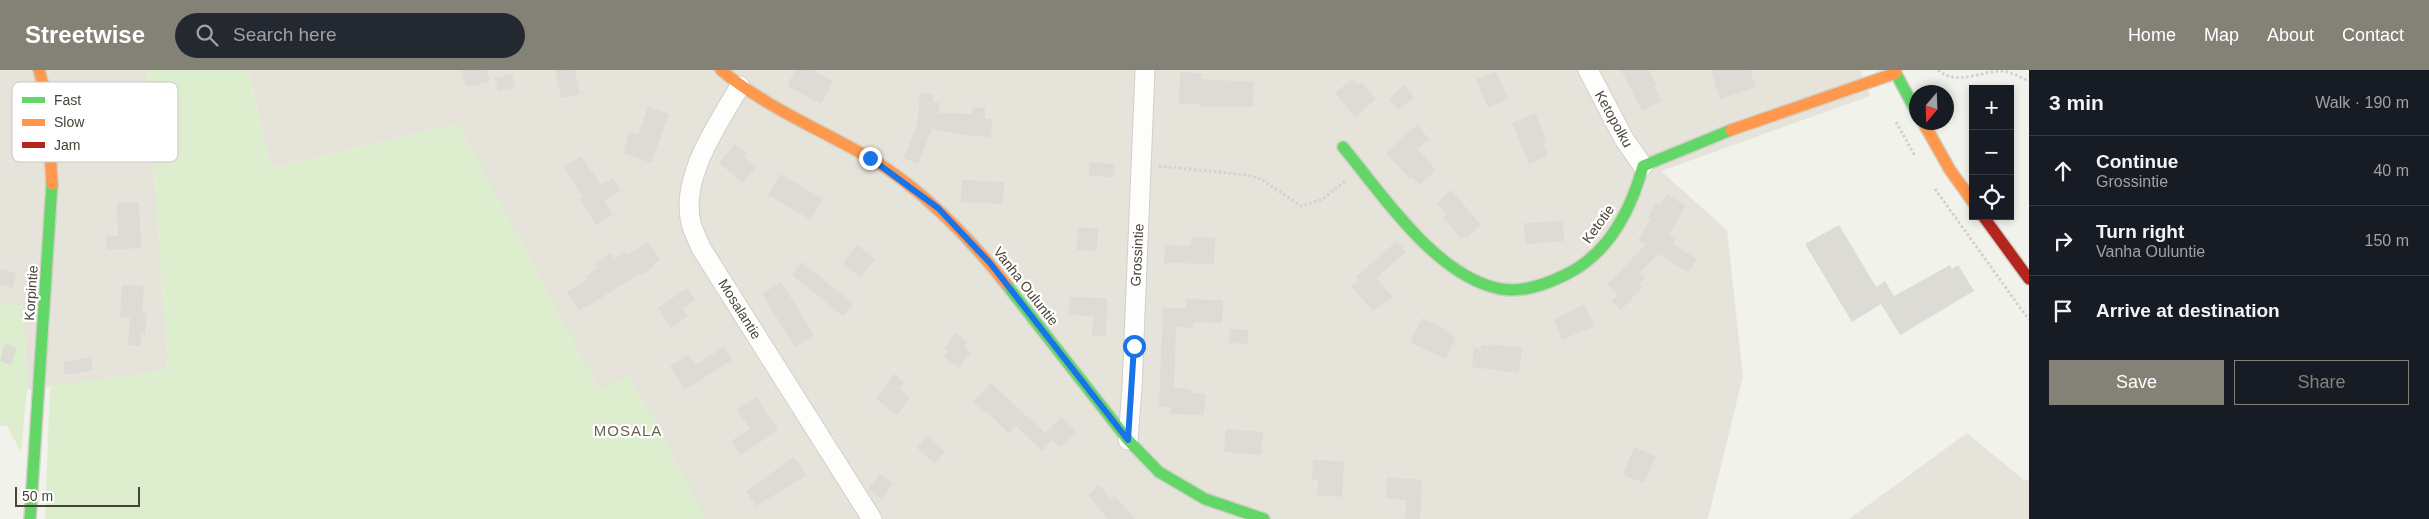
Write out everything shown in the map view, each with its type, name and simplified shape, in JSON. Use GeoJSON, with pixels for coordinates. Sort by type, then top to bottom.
{"type":"FeatureCollection","features":[{"type":"Feature","properties":{"kind":"street","name":"Vanha Ouluntie"},"geometry":{"type":"LineString","coordinates":[[721,70],[740,86],[870,158],[938,208],[990,263],[1128,440],[1159,472],[1205,499],[1264,519]]}},
{"type":"Feature","properties":{"kind":"street","name":"Grossintie"},"geometry":{"type":"LineString","coordinates":[[1128,440],[1132,388],[1145,70]]}},
{"type":"Feature","properties":{"kind":"street","name":"Ketopolku"},"geometry":{"type":"LineString","coordinates":[[1588,70],[1624,139],[1643,166]]}},
{"type":"Feature","properties":{"kind":"street"},"geometry":{"type":"LineString","coordinates":[[1643,166],[1718,134],[1895,71],[1909,98]]}},
{"type":"Feature","properties":{"kind":"street","name":"Mosalantie"},"geometry":{"type":"LineString","coordinates":[[740,86],[705,146],[696,171],[689,205],[691,223],[701,248],[872,519]]}},
{"type":"Feature","properties":{"kind":"street"},"geometry":{"type":"LineString","coordinates":[[1928,130],[1950,170],[1969,196]]}},
{"type":"Feature","properties":{"kind":"street","name":"Ketotie"},"geometry":{"type":"LineString","coordinates":[[1343,147],[1447,264],[1473,280],[1500,289],[1528,289],[1558,280],[1585,264],[1607,242],[1634,194],[1643,166]]}},
{"type":"Feature","properties":{"kind":"street","name":"Korpintie"},"geometry":{"type":"LineString","coordinates":[[30,519],[52,186],[51,162]]}},
{"type":"Feature","properties":{"kind":"street"},"geometry":{"type":"LineString","coordinates":[[1986,220],[2029,279]]}},
{"type":"Feature","properties":{"kind":"path"},"geometry":{"type":"LineString","coordinates":[[1938,70],[1942,73],[1962,77],[2002,70],[2029,81]]}},
{"type":"Feature","properties":{"kind":"path"},"geometry":{"type":"LineString","coordinates":[[1140,162],[1178,169],[1205,169],[1226,174],[1247,175],[1261,179],[1301,206],[1323,199],[1361,168]]}},
{"type":"Feature","properties":{"kind":"shaded area"},"geometry":{"type":"Polygon","coordinates":[[[0,70],[147,70],[148,82],[12,82],[12,162],[153,162],[168,370],[27,390],[24,307],[0,303],[0,70]]]}},
{"type":"Feature","properties":{"kind":"shaded area"},"geometry":{"type":"Polygon","coordinates":[[[248,70],[1860,70],[1870,96],[1661,171],[1727,230],[1743,376],[1708,519],[706,519],[629,376],[599,390],[458,124],[271,168],[248,70]]]}},
{"type":"Feature","properties":{"kind":"shaded area"},"geometry":{"type":"Polygon","coordinates":[[[1967,433],[2025,481],[2029,479],[2029,519],[1849,519],[1967,433]]]}},
{"type":"Feature","properties":{"kind":"green space"},"geometry":{"type":"Polygon","coordinates":[[[147,70],[248,70],[271,168],[458,124],[599,389],[629,376],[706,519],[45,519],[50,386],[168,370],[153,162],[178,162],[178,82],[148,82],[147,70]]]}},
{"type":"Feature","properties":{"kind":"green space"},"geometry":{"type":"Polygon","coordinates":[[[0,303],[24,307],[27,390],[21,452],[7,426],[0,426],[0,303]]]}},
{"type":"Feature","properties":{"kind":"building"},"geometry":{"type":"Polygon","coordinates":[[[462,70],[487,70],[490,82],[466,87],[462,70]]]}},
{"type":"Feature","properties":{"kind":"building"},"geometry":{"type":"Polygon","coordinates":[[[555,70],[575,70],[580,94],[561,98],[555,70]]]}},
{"type":"Feature","properties":{"kind":"building"},"geometry":{"type":"Polygon","coordinates":[[[795,70],[813,70],[833,81],[821,104],[787,86],[795,70]]]}},
{"type":"Feature","properties":{"kind":"building"},"geometry":{"type":"Polygon","coordinates":[[[1621,70],[1649,70],[1657,85],[1654,87],[1661,101],[1642,111],[1621,70]]]}},
{"type":"Feature","properties":{"kind":"building"},"geometry":{"type":"Polygon","coordinates":[[[1711,70],[1750,70],[1756,87],[1720,99],[1711,70]]]}},
{"type":"Feature","properties":{"kind":"building"},"geometry":{"type":"Polygon","coordinates":[[[1496,71],[1508,99],[1488,108],[1476,79],[1496,71]]]}},
{"type":"Feature","properties":{"kind":"building"},"geometry":{"type":"Polygon","coordinates":[[[1180,72],[1201,73],[1201,79],[1254,82],[1253,107],[1200,107],[1200,104],[1179,104],[1180,72]]]}},
{"type":"Feature","properties":{"kind":"building"},"geometry":{"type":"Polygon","coordinates":[[[512,74],[515,87],[498,91],[495,78],[512,74]]]}},
{"type":"Feature","properties":{"kind":"building"},"geometry":{"type":"Polygon","coordinates":[[[1352,79],[1358,85],[1361,82],[1376,99],[1355,117],[1335,93],[1352,79]]]}},
{"type":"Feature","properties":{"kind":"building"},"geometry":{"type":"Polygon","coordinates":[[[1404,85],[1414,97],[1399,110],[1389,99],[1404,85]]]}},
{"type":"Feature","properties":{"kind":"building"},"geometry":{"type":"Polygon","coordinates":[[[920,93],[934,94],[933,102],[940,103],[939,113],[972,114],[973,107],[985,108],[985,119],[992,119],[991,137],[961,135],[932,129],[918,164],[904,158],[917,125],[920,93]]]}},
{"type":"Feature","properties":{"kind":"building"},"geometry":{"type":"Polygon","coordinates":[[[648,107],[669,114],[651,163],[624,153],[629,132],[638,135],[648,107]]]}},
{"type":"Feature","properties":{"kind":"building"},"geometry":{"type":"Polygon","coordinates":[[[1535,113],[1545,136],[1544,145],[1548,156],[1529,164],[1512,123],[1535,113]]]}},
{"type":"Feature","properties":{"kind":"building"},"geometry":{"type":"Polygon","coordinates":[[[1417,125],[1429,139],[1417,149],[1436,170],[1419,185],[1412,177],[1410,179],[1386,153],[1417,125]]]}},
{"type":"Feature","properties":{"kind":"building"},"geometry":{"type":"Polygon","coordinates":[[[735,144],[747,153],[744,157],[756,167],[743,183],[719,163],[735,144]]]}},
{"type":"Feature","properties":{"kind":"building"},"geometry":{"type":"Polygon","coordinates":[[[581,156],[601,185],[613,178],[621,190],[604,201],[613,214],[596,225],[580,199],[583,197],[564,167],[581,156]]]}},
{"type":"Feature","properties":{"kind":"building"},"geometry":{"type":"Polygon","coordinates":[[[1090,162],[1115,164],[1114,177],[1089,176],[1090,162]]]}},
{"type":"Feature","properties":{"kind":"building"},"geometry":{"type":"Polygon","coordinates":[[[780,174],[823,199],[811,220],[768,195],[780,174]]]}},
{"type":"Feature","properties":{"kind":"building"},"geometry":{"type":"Polygon","coordinates":[[[962,180],[1004,182],[1003,204],[961,202],[962,180]]]}},
{"type":"Feature","properties":{"kind":"building"},"geometry":{"type":"Polygon","coordinates":[[[1451,190],[1481,225],[1466,238],[1465,236],[1461,239],[1443,217],[1446,214],[1437,203],[1451,190]]]}},
{"type":"Feature","properties":{"kind":"building"},"geometry":{"type":"Polygon","coordinates":[[[1667,194],[1686,206],[1669,234],[1676,239],[1673,244],[1697,259],[1688,272],[1658,254],[1640,273],[1645,278],[1638,285],[1642,288],[1621,310],[1611,301],[1618,295],[1607,285],[1645,245],[1638,240],[1651,218],[1648,217],[1656,204],[1659,206],[1667,194]]]}},
{"type":"Feature","properties":{"kind":"building"},"geometry":{"type":"Polygon","coordinates":[[[139,202],[141,248],[106,250],[106,237],[118,236],[117,203],[139,202]]]}},
{"type":"Feature","properties":{"kind":"building"},"geometry":{"type":"Polygon","coordinates":[[[1563,221],[1564,241],[1525,244],[1524,223],[1563,221]]]}},
{"type":"Feature","properties":{"kind":"building"},"geometry":{"type":"Polygon","coordinates":[[[1839,225],[1876,287],[1885,281],[1894,296],[1950,265],[1952,269],[1958,265],[1974,291],[1900,335],[1881,304],[1852,322],[1805,244],[1839,225]]]}},
{"type":"Feature","properties":{"kind":"building"},"geometry":{"type":"Polygon","coordinates":[[[1078,227],[1098,229],[1097,251],[1077,250],[1078,227]]]}},
{"type":"Feature","properties":{"kind":"building"},"geometry":{"type":"Polygon","coordinates":[[[1192,237],[1215,238],[1214,264],[1164,263],[1165,245],[1191,246],[1192,237]]]}},
{"type":"Feature","properties":{"kind":"building"},"geometry":{"type":"Polygon","coordinates":[[[1397,241],[1406,252],[1376,278],[1393,297],[1373,311],[1351,286],[1359,280],[1356,277],[1397,241]]]}},
{"type":"Feature","properties":{"kind":"building"},"geometry":{"type":"Polygon","coordinates":[[[648,242],[660,260],[653,264],[654,266],[579,310],[567,292],[588,279],[586,276],[598,268],[595,264],[611,253],[614,259],[626,252],[628,255],[648,242]]]}},
{"type":"Feature","properties":{"kind":"building"},"geometry":{"type":"Polygon","coordinates":[[[857,245],[875,259],[860,277],[843,263],[857,245]]]}},
{"type":"Feature","properties":{"kind":"building"},"geometry":{"type":"Polygon","coordinates":[[[802,262],[853,304],[843,316],[792,275],[802,262]]]}},
{"type":"Feature","properties":{"kind":"building"},"geometry":{"type":"Polygon","coordinates":[[[0,269],[16,273],[13,288],[0,285],[0,269]]]}},
{"type":"Feature","properties":{"kind":"building"},"geometry":{"type":"Polygon","coordinates":[[[781,282],[814,335],[795,347],[762,294],[781,282]]]}},
{"type":"Feature","properties":{"kind":"building"},"geometry":{"type":"Polygon","coordinates":[[[122,285],[144,286],[142,313],[147,313],[145,335],[141,334],[140,346],[128,345],[130,318],[120,317],[122,285]]]}},
{"type":"Feature","properties":{"kind":"building"},"geometry":{"type":"Polygon","coordinates":[[[687,288],[695,300],[683,308],[688,316],[671,328],[658,308],[687,288]]]}},
{"type":"Feature","properties":{"kind":"building"},"geometry":{"type":"Polygon","coordinates":[[[1070,297],[1107,298],[1106,336],[1092,335],[1093,316],[1069,315],[1070,297]]]}},
{"type":"Feature","properties":{"kind":"building"},"geometry":{"type":"Polygon","coordinates":[[[1186,299],[1223,300],[1222,323],[1193,322],[1193,328],[1176,327],[1174,386],[1176,388],[1191,389],[1191,393],[1205,393],[1204,415],[1170,414],[1170,407],[1159,406],[1163,308],[1186,308],[1186,299]]]}},
{"type":"Feature","properties":{"kind":"building"},"geometry":{"type":"Polygon","coordinates":[[[1584,304],[1594,326],[1562,340],[1554,320],[1584,304]]]}},
{"type":"Feature","properties":{"kind":"building"},"geometry":{"type":"Polygon","coordinates":[[[1422,318],[1448,331],[1447,333],[1456,338],[1445,359],[1410,342],[1422,318]]]}},
{"type":"Feature","properties":{"kind":"building"},"geometry":{"type":"Polygon","coordinates":[[[1230,329],[1248,330],[1248,344],[1229,343],[1230,329]]]}},
{"type":"Feature","properties":{"kind":"building"},"geometry":{"type":"Polygon","coordinates":[[[956,333],[968,342],[964,347],[971,352],[959,368],[944,357],[948,351],[944,348],[956,333]]]}},
{"type":"Feature","properties":{"kind":"building"},"geometry":{"type":"Polygon","coordinates":[[[5,343],[17,348],[11,365],[0,361],[5,343]]]}},
{"type":"Feature","properties":{"kind":"building"},"geometry":{"type":"Polygon","coordinates":[[[1491,344],[1522,348],[1519,373],[1472,367],[1474,347],[1481,350],[1481,345],[1490,346],[1491,344]]]}},
{"type":"Feature","properties":{"kind":"building"},"geometry":{"type":"Polygon","coordinates":[[[724,347],[732,360],[685,390],[670,366],[688,355],[695,365],[724,347]]]}},
{"type":"Feature","properties":{"kind":"building"},"geometry":{"type":"Polygon","coordinates":[[[91,357],[93,370],[65,375],[63,362],[91,357]]]}},
{"type":"Feature","properties":{"kind":"building"},"geometry":{"type":"Polygon","coordinates":[[[894,374],[904,382],[899,389],[910,398],[897,415],[876,399],[894,374]]]}},
{"type":"Feature","properties":{"kind":"building"},"geometry":{"type":"Polygon","coordinates":[[[991,383],[1045,433],[1061,417],[1076,431],[1060,447],[1052,440],[1042,451],[1016,426],[1009,434],[986,411],[985,413],[973,402],[991,383]]]}},
{"type":"Feature","properties":{"kind":"building"},"geometry":{"type":"Polygon","coordinates":[[[756,397],[778,430],[741,455],[731,441],[750,429],[737,410],[756,397]]]}},
{"type":"Feature","properties":{"kind":"building"},"geometry":{"type":"Polygon","coordinates":[[[1226,429],[1263,432],[1261,455],[1224,452],[1226,429]]]}},
{"type":"Feature","properties":{"kind":"building"},"geometry":{"type":"Polygon","coordinates":[[[927,436],[945,452],[935,464],[917,448],[927,436]]]}},
{"type":"Feature","properties":{"kind":"building"},"geometry":{"type":"Polygon","coordinates":[[[1634,447],[1656,456],[1644,483],[1623,475],[1634,447]]]}},
{"type":"Feature","properties":{"kind":"building"},"geometry":{"type":"Polygon","coordinates":[[[794,457],[807,475],[756,506],[746,491],[794,457]]]}},
{"type":"Feature","properties":{"kind":"building"},"geometry":{"type":"Polygon","coordinates":[[[1313,460],[1344,461],[1342,497],[1317,495],[1318,480],[1312,480],[1313,460]]]}},
{"type":"Feature","properties":{"kind":"building"},"geometry":{"type":"Polygon","coordinates":[[[880,474],[893,484],[881,499],[868,489],[880,474]]]}},
{"type":"Feature","properties":{"kind":"building"},"geometry":{"type":"Polygon","coordinates":[[[1387,477],[1422,480],[1420,519],[1405,519],[1407,500],[1386,498],[1387,477]]]}},
{"type":"Feature","properties":{"kind":"building"},"geometry":{"type":"Polygon","coordinates":[[[1099,485],[1111,499],[1115,496],[1135,519],[1108,519],[1088,495],[1099,485]]]}},
{"type":"Feature","properties":{"kind":"traffic: fast"},"geometry":{"type":"LineString","coordinates":[[1894,70],[1909,98]]}},
{"type":"Feature","properties":{"kind":"traffic: fast"},"geometry":{"type":"LineString","coordinates":[[1343,147],[1393,210],[1433,251],[1455,268],[1477,281],[1501,289],[1518,290],[1535,287],[1559,278],[1582,265],[1595,254],[1616,229],[1625,214],[1643,166],[1731,130]]}},
{"type":"Feature","properties":{"kind":"traffic: fast"},"geometry":{"type":"LineString","coordinates":[[30,519],[52,184]]}},
{"type":"Feature","properties":{"kind":"traffic: fast"},"geometry":{"type":"LineString","coordinates":[[1006,284],[1128,440],[1159,472],[1205,499],[1264,519]]}},
{"type":"Feature","properties":{"kind":"traffic: slow"},"geometry":{"type":"LineString","coordinates":[[39,70],[42,82]]}},
{"type":"Feature","properties":{"kind":"traffic: slow"},"geometry":{"type":"LineString","coordinates":[[721,70],[773,106],[868,157],[906,183],[960,231],[1006,284]]}},
{"type":"Feature","properties":{"kind":"traffic: slow"},"geometry":{"type":"LineString","coordinates":[[1731,130],[1896,73]]}},
{"type":"Feature","properties":{"kind":"traffic: slow"},"geometry":{"type":"LineString","coordinates":[[1928,130],[1950,170],[1969,196]]}},
{"type":"Feature","properties":{"kind":"traffic: slow"},"geometry":{"type":"LineString","coordinates":[[51,162],[52,184]]}},
{"type":"Feature","properties":{"kind":"traffic: jam"},"geometry":{"type":"LineString","coordinates":[[1986,220],[2029,279]]}},
{"type":"Feature","properties":{"kind":"district","name":"MOSALA"},"geometry":{"type":"Point","coordinates":[628,431]}},
{"type":"Feature","properties":{"kind":"route"},"geometry":{"type":"LineString","coordinates":[[870,158],[938,208],[990,263],[1128,440],[1134,346]]}}]}
